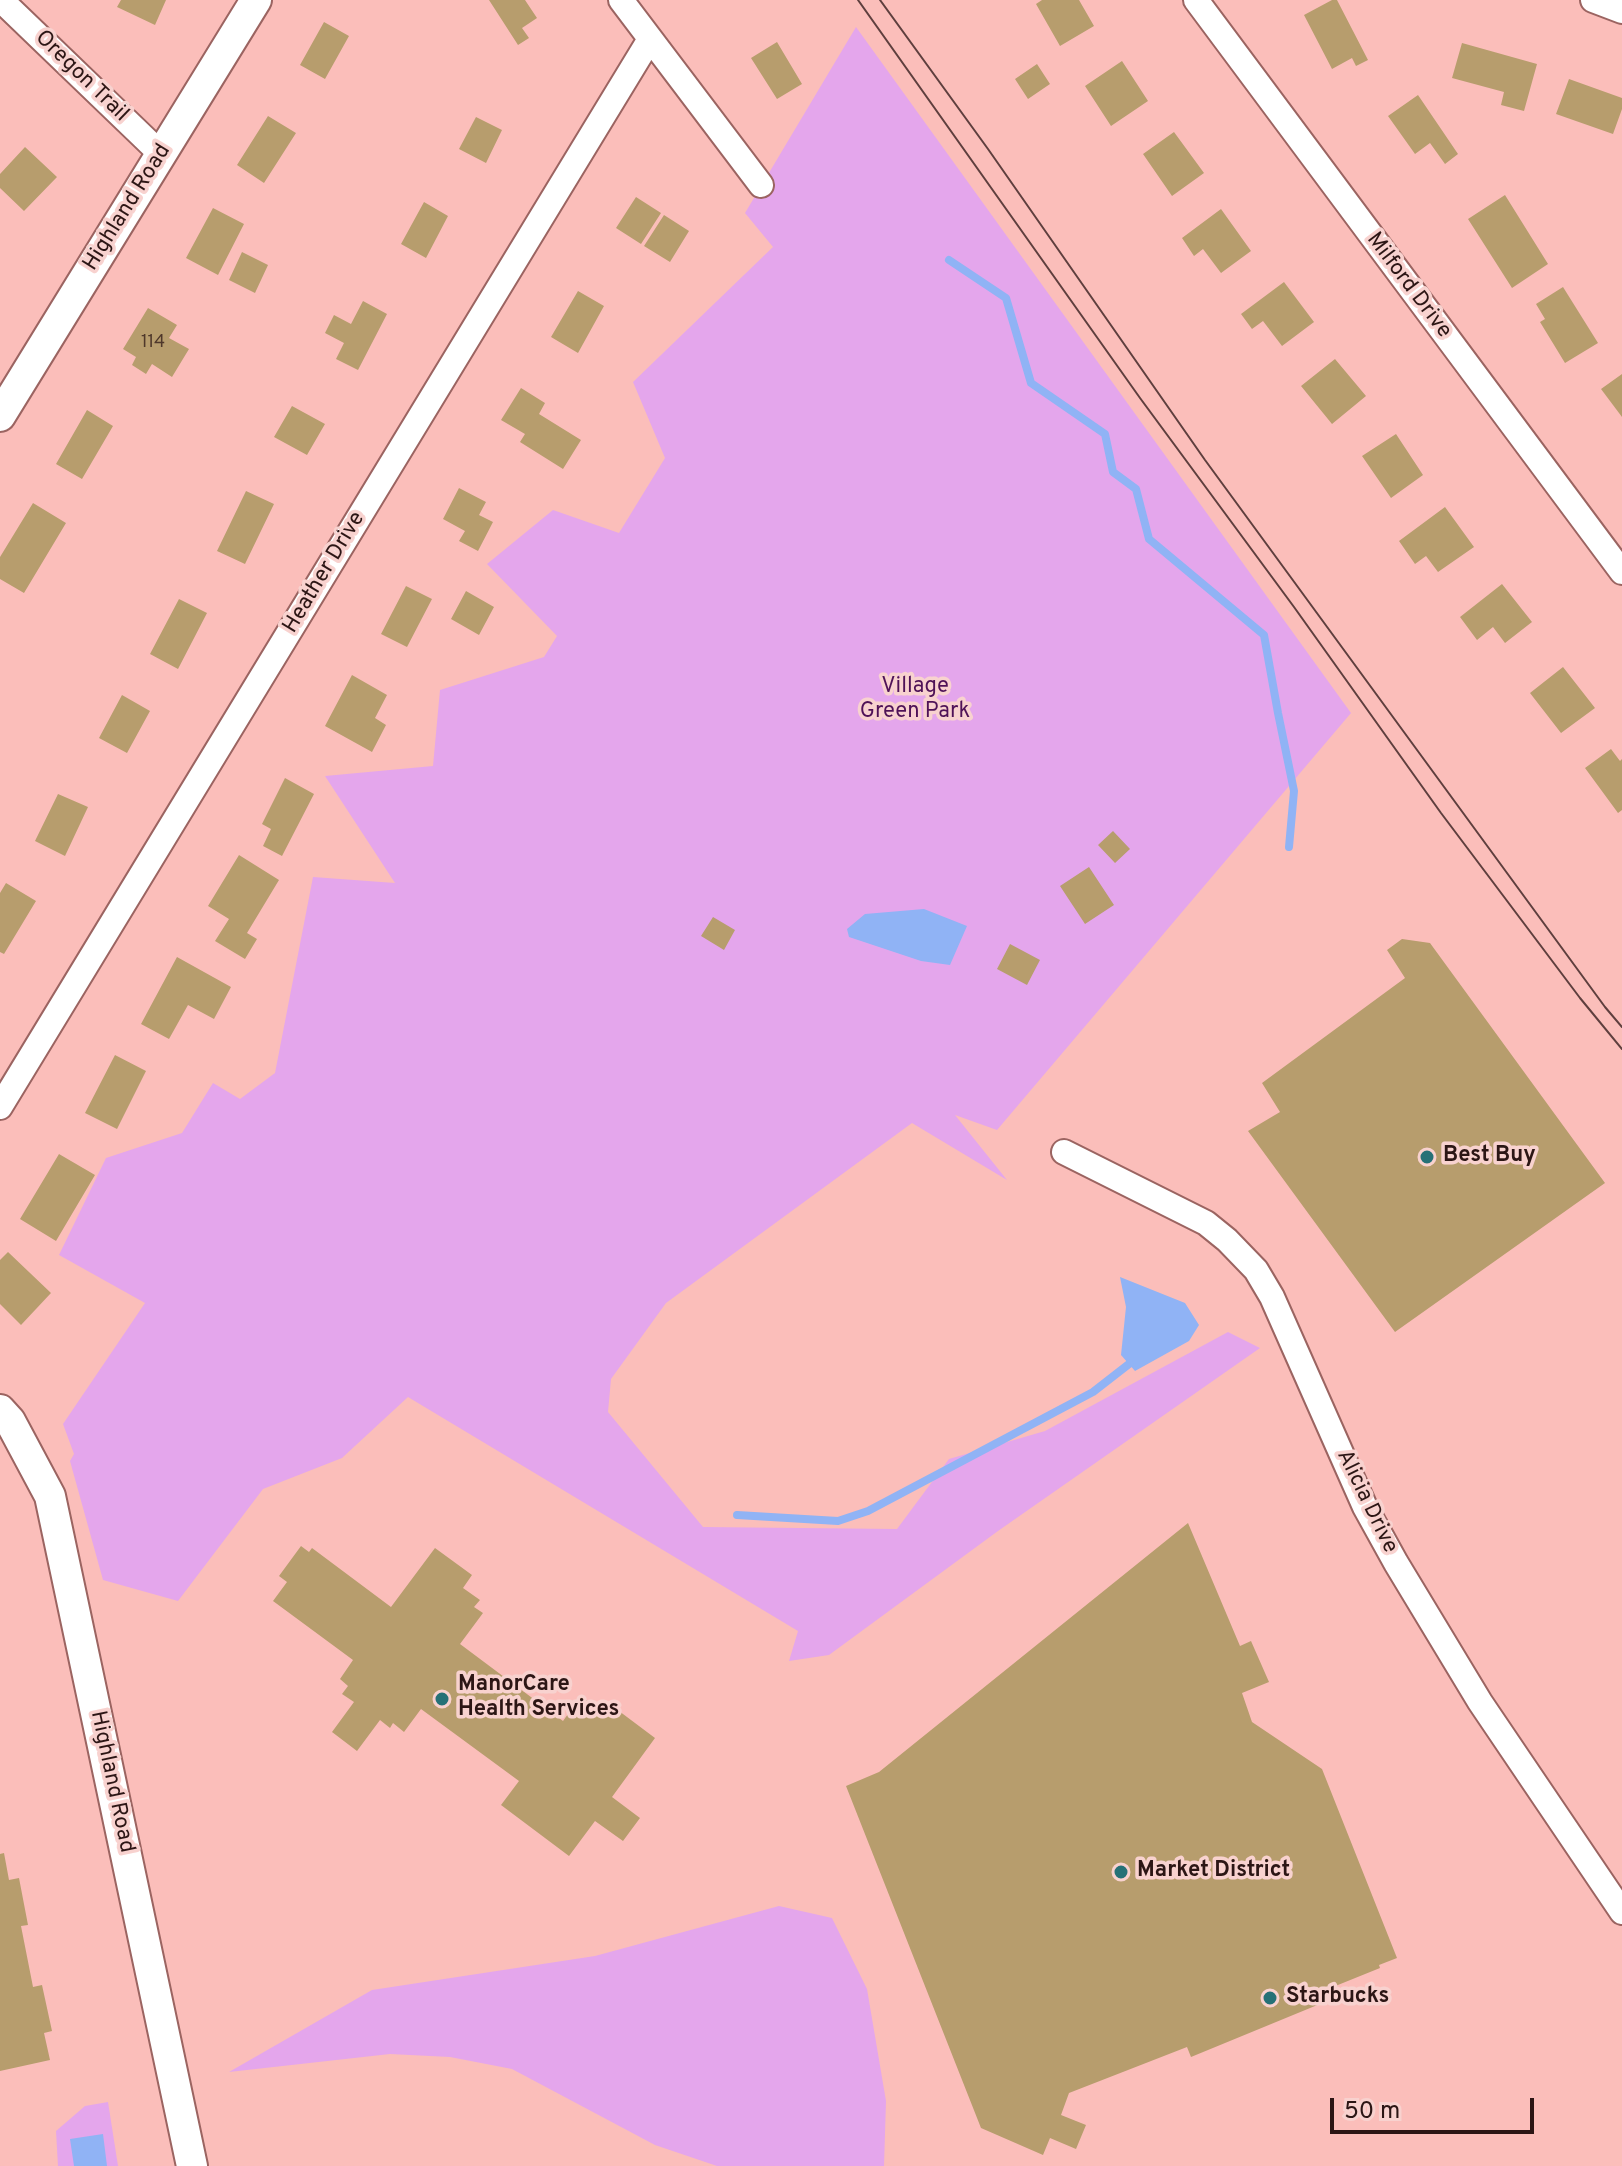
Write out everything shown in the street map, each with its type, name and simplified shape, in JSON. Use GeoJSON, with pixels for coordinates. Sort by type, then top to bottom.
{"type":"FeatureCollection","features":[{"type":"Feature","properties":{"kind":"street","name":"Oregon Trail"},"geometry":{"type":"LineString","coordinates":[[1,0],[161,154]]}},
{"type":"Feature","properties":{"kind":"street","name":"Highland Road"},"geometry":{"type":"LineString","coordinates":[[0,416],[256,0]]}},
{"type":"Feature","properties":{"kind":"street"},"geometry":{"type":"LineString","coordinates":[[621,0],[761,185]]}},
{"type":"Feature","properties":{"kind":"street","name":"Milford Drive"},"geometry":{"type":"LineString","coordinates":[[1196,0],[1622,572]]}},
{"type":"Feature","properties":{"kind":"street"},"geometry":{"type":"LineString","coordinates":[[1593,0],[1622,11]]}},
{"type":"Feature","properties":{"kind":"street","name":"Heather Drive"},"geometry":{"type":"LineString","coordinates":[[0,1107],[650,39]]}},
{"type":"Feature","properties":{"kind":"street","name":"Alicia Drive"},"geometry":{"type":"LineString","coordinates":[[1064,1152],[1206,1223],[1256,1270],[1272,1297],[1365,1507],[1396,1563],[1480,1702],[1622,1912]]}},
{"type":"Feature","properties":{"kind":"street","name":"Highland Road"},"geometry":{"type":"LineString","coordinates":[[0,1410],[10,1421],[50,1496],[192,2166]]}},
{"type":"Feature","properties":{"kind":"green space","name":"Village Green Park"},"geometry":{"type":"Polygon","coordinates":[[[856,27],[1351,713],[997,1130],[955,1115],[1007,1180],[912,1123],[666,1303],[611,1379],[608,1412],[703,1527],[897,1529],[949,1459],[1045,1431],[1228,1332],[1260,1348],[998,1531],[829,1655],[789,1661],[798,1631],[408,1397],[342,1458],[263,1489],[178,1601],[103,1580],[70,1461],[74,1454],[63,1424],[145,1303],[59,1255],[106,1158],[182,1133],[213,1083],[240,1099],[275,1073],[313,877],[395,883],[325,776],[433,766],[440,690],[544,657],[557,636],[487,564],[553,510],[619,533],[665,458],[633,382],[773,247],[745,213],[856,27]]]}},
{"type":"Feature","properties":{"kind":"green space"},"geometry":{"type":"Polygon","coordinates":[[[779,1906],[832,1918],[867,1989],[886,2101],[884,2166],[717,2166],[655,2145],[512,2069],[450,2057],[390,2054],[229,2072],[372,1990],[595,1956],[779,1906]]]}},
{"type":"Feature","properties":{"kind":"green space"},"geometry":{"type":"Polygon","coordinates":[[[108,2102],[118,2166],[58,2166],[56,2131],[85,2106],[108,2102]]]}},
{"type":"Feature","properties":{"kind":"water"},"geometry":{"type":"Polygon","coordinates":[[[924,909],[967,926],[950,965],[921,961],[849,937],[847,929],[865,914],[924,909]]]}},
{"type":"Feature","properties":{"kind":"water"},"geometry":{"type":"Polygon","coordinates":[[[1120,1277],[1185,1303],[1199,1325],[1189,1341],[1135,1371],[1121,1355],[1126,1307],[1120,1277]]]}},
{"type":"Feature","properties":{"kind":"water"},"geometry":{"type":"Polygon","coordinates":[[[103,2134],[107,2166],[74,2166],[70,2139],[103,2134]]]}},
{"type":"Feature","properties":{"kind":"building"},"geometry":{"type":"Polygon","coordinates":[[[121,0],[166,0],[155,25],[117,7],[121,0]]]}},
{"type":"Feature","properties":{"kind":"building"},"geometry":{"type":"Polygon","coordinates":[[[489,0],[525,0],[537,18],[522,28],[529,38],[518,45],[489,0]]]}},
{"type":"Feature","properties":{"kind":"building"},"geometry":{"type":"Polygon","coordinates":[[[1042,0],[1079,0],[1094,26],[1060,46],[1036,4],[1042,0]]]}},
{"type":"Feature","properties":{"kind":"building"},"geometry":{"type":"Polygon","coordinates":[[[1337,0],[1368,60],[1356,66],[1352,58],[1332,69],[1304,15],[1337,0]]]}},
{"type":"Feature","properties":{"kind":"building"},"geometry":{"type":"Polygon","coordinates":[[[324,22],[349,36],[325,79],[300,65],[324,22]]]}},
{"type":"Feature","properties":{"kind":"building"},"geometry":{"type":"Polygon","coordinates":[[[777,42],[802,84],[777,99],[751,58],[777,42]]]}},
{"type":"Feature","properties":{"kind":"building"},"geometry":{"type":"Polygon","coordinates":[[[1462,43],[1537,64],[1524,111],[1501,105],[1504,92],[1452,78],[1462,43]]]}},
{"type":"Feature","properties":{"kind":"building"},"geometry":{"type":"Polygon","coordinates":[[[1122,61],[1148,101],[1111,126],[1085,86],[1122,61]]]}},
{"type":"Feature","properties":{"kind":"building"},"geometry":{"type":"Polygon","coordinates":[[[1037,64],[1050,84],[1028,99],[1015,79],[1037,64]]]}},
{"type":"Feature","properties":{"kind":"building"},"geometry":{"type":"Polygon","coordinates":[[[1569,79],[1622,98],[1622,109],[1613,134],[1556,114],[1569,79]]]}},
{"type":"Feature","properties":{"kind":"building"},"geometry":{"type":"Polygon","coordinates":[[[1418,95],[1458,154],[1445,164],[1430,143],[1415,154],[1388,116],[1418,95]]]}},
{"type":"Feature","properties":{"kind":"building"},"geometry":{"type":"Polygon","coordinates":[[[268,116],[296,133],[264,183],[237,165],[268,116]]]}},
{"type":"Feature","properties":{"kind":"building"},"geometry":{"type":"Polygon","coordinates":[[[476,117],[502,130],[486,163],[459,149],[476,117]]]}},
{"type":"Feature","properties":{"kind":"building"},"geometry":{"type":"Polygon","coordinates":[[[1174,132],[1204,173],[1172,196],[1143,154],[1174,132]]]}},
{"type":"Feature","properties":{"kind":"building"},"geometry":{"type":"Polygon","coordinates":[[[25,147],[57,177],[24,211],[0,188],[0,174],[25,147]]]}},
{"type":"Feature","properties":{"kind":"building"},"geometry":{"type":"Polygon","coordinates":[[[1505,195],[1548,264],[1512,288],[1468,219],[1505,195]]]}},
{"type":"Feature","properties":{"kind":"building"},"geometry":{"type":"Polygon","coordinates":[[[636,197],[661,213],[641,244],[616,228],[636,197]]]}},
{"type":"Feature","properties":{"kind":"building"},"geometry":{"type":"Polygon","coordinates":[[[424,202],[448,216],[426,258],[401,244],[424,202]]]}},
{"type":"Feature","properties":{"kind":"building"},"geometry":{"type":"Polygon","coordinates":[[[213,208],[244,224],[218,275],[186,258],[213,208]]]}},
{"type":"Feature","properties":{"kind":"building"},"geometry":{"type":"Polygon","coordinates":[[[1221,209],[1251,251],[1221,273],[1203,249],[1194,256],[1182,238],[1221,209]]]}},
{"type":"Feature","properties":{"kind":"building"},"geometry":{"type":"Polygon","coordinates":[[[664,215],[689,231],[670,262],[644,246],[664,215]]]}},
{"type":"Feature","properties":{"kind":"building"},"geometry":{"type":"Polygon","coordinates":[[[242,252],[268,265],[255,293],[229,280],[242,252]]]}},
{"type":"Feature","properties":{"kind":"building"},"geometry":{"type":"Polygon","coordinates":[[[1284,282],[1314,322],[1282,346],[1263,321],[1252,329],[1241,314],[1284,282]]]}},
{"type":"Feature","properties":{"kind":"building"},"geometry":{"type":"Polygon","coordinates":[[[1563,287],[1598,343],[1565,363],[1540,322],[1545,319],[1536,304],[1563,287]]]}},
{"type":"Feature","properties":{"kind":"building"},"geometry":{"type":"Polygon","coordinates":[[[578,291],[604,306],[578,353],[551,337],[578,291]]]}},
{"type":"Feature","properties":{"kind":"building"},"geometry":{"type":"Polygon","coordinates":[[[363,301],[387,314],[358,370],[336,359],[344,343],[325,333],[334,315],[351,324],[363,301]]]}},
{"type":"Feature","properties":{"kind":"building"},"geometry":{"type":"Polygon","coordinates":[[[148,308],[177,325],[169,338],[189,349],[172,377],[152,364],[146,374],[132,365],[136,357],[123,349],[148,308]]]}},
{"type":"Feature","properties":{"kind":"building"},"geometry":{"type":"Polygon","coordinates":[[[1335,359],[1366,396],[1332,424],[1301,386],[1335,359]]]}},
{"type":"Feature","properties":{"kind":"building"},"geometry":{"type":"Polygon","coordinates":[[[1622,374],[1622,417],[1601,389],[1622,374]]]}},
{"type":"Feature","properties":{"kind":"building"},"geometry":{"type":"Polygon","coordinates":[[[521,388],[545,403],[539,414],[581,440],[563,469],[520,442],[525,434],[501,420],[521,388]]]}},
{"type":"Feature","properties":{"kind":"building"},"geometry":{"type":"Polygon","coordinates":[[[292,406],[325,424],[307,455],[274,437],[292,406]]]}},
{"type":"Feature","properties":{"kind":"building"},"geometry":{"type":"Polygon","coordinates":[[[87,410],[113,426],[82,479],[56,464],[87,410]]]}},
{"type":"Feature","properties":{"kind":"building"},"geometry":{"type":"Polygon","coordinates":[[[1396,434],[1423,475],[1391,498],[1362,456],[1396,434]]]}},
{"type":"Feature","properties":{"kind":"building"},"geometry":{"type":"Polygon","coordinates":[[[459,488],[486,502],[479,515],[493,522],[478,551],[459,541],[465,531],[443,519],[459,488]]]}},
{"type":"Feature","properties":{"kind":"building"},"geometry":{"type":"Polygon","coordinates":[[[246,491],[274,504],[245,564],[217,551],[246,491]]]}},
{"type":"Feature","properties":{"kind":"building"},"geometry":{"type":"Polygon","coordinates":[[[33,503],[66,523],[24,593],[0,579],[0,557],[33,503]]]}},
{"type":"Feature","properties":{"kind":"building"},"geometry":{"type":"Polygon","coordinates":[[[1445,507],[1474,547],[1438,572],[1426,556],[1415,564],[1399,541],[1445,507]]]}},
{"type":"Feature","properties":{"kind":"building"},"geometry":{"type":"Polygon","coordinates":[[[1502,584],[1532,622],[1505,643],[1493,627],[1477,640],[1460,617],[1502,584]]]}},
{"type":"Feature","properties":{"kind":"building"},"geometry":{"type":"Polygon","coordinates":[[[406,586],[432,599],[407,647],[381,634],[406,586]]]}},
{"type":"Feature","properties":{"kind":"building"},"geometry":{"type":"Polygon","coordinates":[[[466,591],[494,607],[479,635],[451,619],[466,591]]]}},
{"type":"Feature","properties":{"kind":"building"},"geometry":{"type":"Polygon","coordinates":[[[179,599],[207,613],[178,669],[150,654],[179,599]]]}},
{"type":"Feature","properties":{"kind":"building"},"geometry":{"type":"Polygon","coordinates":[[[1563,667],[1595,708],[1561,733],[1530,693],[1563,667]]]}},
{"type":"Feature","properties":{"kind":"building"},"geometry":{"type":"Polygon","coordinates":[[[352,675],[387,695],[375,718],[386,725],[372,752],[325,726],[352,675]]]}},
{"type":"Feature","properties":{"kind":"building"},"geometry":{"type":"Polygon","coordinates":[[[122,695],[150,711],[127,753],[99,738],[122,695]]]}},
{"type":"Feature","properties":{"kind":"building"},"geometry":{"type":"Polygon","coordinates":[[[1611,749],[1620,761],[1622,759],[1622,810],[1618,813],[1585,768],[1611,749]]]}},
{"type":"Feature","properties":{"kind":"building"},"geometry":{"type":"Polygon","coordinates":[[[285,778],[314,794],[282,856],[263,846],[271,829],[262,824],[285,778]]]}},
{"type":"Feature","properties":{"kind":"building"},"geometry":{"type":"Polygon","coordinates":[[[58,794],[88,807],[65,856],[35,841],[58,794]]]}},
{"type":"Feature","properties":{"kind":"building"},"geometry":{"type":"Polygon","coordinates":[[[1113,831],[1130,849],[1115,863],[1098,845],[1113,831]]]}},
{"type":"Feature","properties":{"kind":"building"},"geometry":{"type":"Polygon","coordinates":[[[239,855],[279,880],[247,933],[257,939],[245,959],[215,941],[229,919],[208,906],[239,855]]]}},
{"type":"Feature","properties":{"kind":"building"},"geometry":{"type":"Polygon","coordinates":[[[1089,867],[1114,905],[1085,924],[1060,886],[1089,867]]]}},
{"type":"Feature","properties":{"kind":"building"},"geometry":{"type":"Polygon","coordinates":[[[6,883],[36,901],[4,954],[0,952],[0,893],[6,883]]]}},
{"type":"Feature","properties":{"kind":"building"},"geometry":{"type":"Polygon","coordinates":[[[713,917],[735,930],[724,950],[701,936],[713,917]]]}},
{"type":"Feature","properties":{"kind":"building","name":"Best Buy"},"geometry":{"type":"Polygon","coordinates":[[[1402,939],[1430,943],[1605,1183],[1395,1332],[1248,1131],[1280,1112],[1262,1083],[1405,978],[1387,950],[1402,939]]]}},
{"type":"Feature","properties":{"kind":"building"},"geometry":{"type":"Polygon","coordinates":[[[1010,944],[1040,960],[1027,985],[997,969],[1010,944]]]}},
{"type":"Feature","properties":{"kind":"building"},"geometry":{"type":"Polygon","coordinates":[[[177,957],[231,987],[214,1019],[188,1005],[169,1039],[141,1024],[177,957]]]}},
{"type":"Feature","properties":{"kind":"building"},"geometry":{"type":"Polygon","coordinates":[[[115,1055],[146,1071],[117,1129],[85,1113],[115,1055]]]}},
{"type":"Feature","properties":{"kind":"building"},"geometry":{"type":"Polygon","coordinates":[[[59,1154],[95,1175],[56,1241],[20,1219],[59,1154]]]}},
{"type":"Feature","properties":{"kind":"building"},"geometry":{"type":"Polygon","coordinates":[[[8,1252],[51,1293],[21,1325],[0,1304],[0,1260],[8,1252]]]}},
{"type":"Feature","properties":{"kind":"building","name":"Market District"},"geometry":{"type":"Polygon","coordinates":[[[1188,1523],[1240,1646],[1251,1641],[1269,1682],[1242,1693],[1252,1722],[1322,1769],[1397,1958],[1328,1989],[1332,1999],[1191,2057],[1187,2047],[1069,2093],[1061,2115],[1086,2125],[1076,2149],[1050,2138],[1043,2155],[981,2128],[846,1786],[879,1772],[1188,1523]]]}},
{"type":"Feature","properties":{"kind":"building","name":"ManorCare Health Services"},"geometry":{"type":"Polygon","coordinates":[[[301,1546],[309,1552],[312,1548],[391,1607],[435,1548],[472,1575],[463,1588],[480,1600],[474,1607],[483,1613],[460,1644],[563,1721],[581,1696],[605,1714],[611,1705],[655,1738],[612,1797],[640,1818],[623,1841],[595,1821],[569,1856],[501,1805],[519,1781],[421,1709],[404,1732],[393,1723],[390,1728],[380,1720],[357,1751],[332,1732],[354,1702],[342,1694],[348,1686],[340,1679],[353,1660],[273,1601],[287,1582],[279,1576],[301,1546]]]}},
{"type":"Feature","properties":{"kind":"building"},"geometry":{"type":"Polygon","coordinates":[[[4,1853],[9,1880],[19,1878],[28,1925],[21,1926],[33,1987],[42,1985],[52,2031],[44,2033],[50,2060],[0,2071],[0,1854],[4,1853]]]}},
{"type":"Feature","properties":{"kind":"waterway"},"geometry":{"type":"LineString","coordinates":[[949,260],[1006,298],[1031,383],[1105,434],[1113,472],[1136,489],[1149,539],[1264,635],[1294,791],[1289,847]]}},
{"type":"Feature","properties":{"kind":"waterway"},"geometry":{"type":"LineString","coordinates":[[737,1515],[838,1521],[868,1511],[1093,1392],[1129,1364]]}},
{"type":"Feature","properties":{"kind":"tram line"},"geometry":{"type":"LineString","coordinates":[[858,0],[1140,398],[1441,813],[1622,1049]]}},
{"type":"Feature","properties":{"kind":"tram line"},"geometry":{"type":"LineString","coordinates":[[880,0],[1205,460],[1622,1027]]}},
{"type":"Feature","properties":{"kind":"place","name":"Best Buy"},"geometry":{"type":"Point","coordinates":[1427,1157]}},
{"type":"Feature","properties":{"kind":"place","name":"ManorCare Health Services"},"geometry":{"type":"Point","coordinates":[442,1699]}},
{"type":"Feature","properties":{"kind":"place","name":"Market District"},"geometry":{"type":"Point","coordinates":[1121,1872]}},
{"type":"Feature","properties":{"kind":"place","name":"Starbucks"},"geometry":{"type":"Point","coordinates":[1270,1998]}}]}
